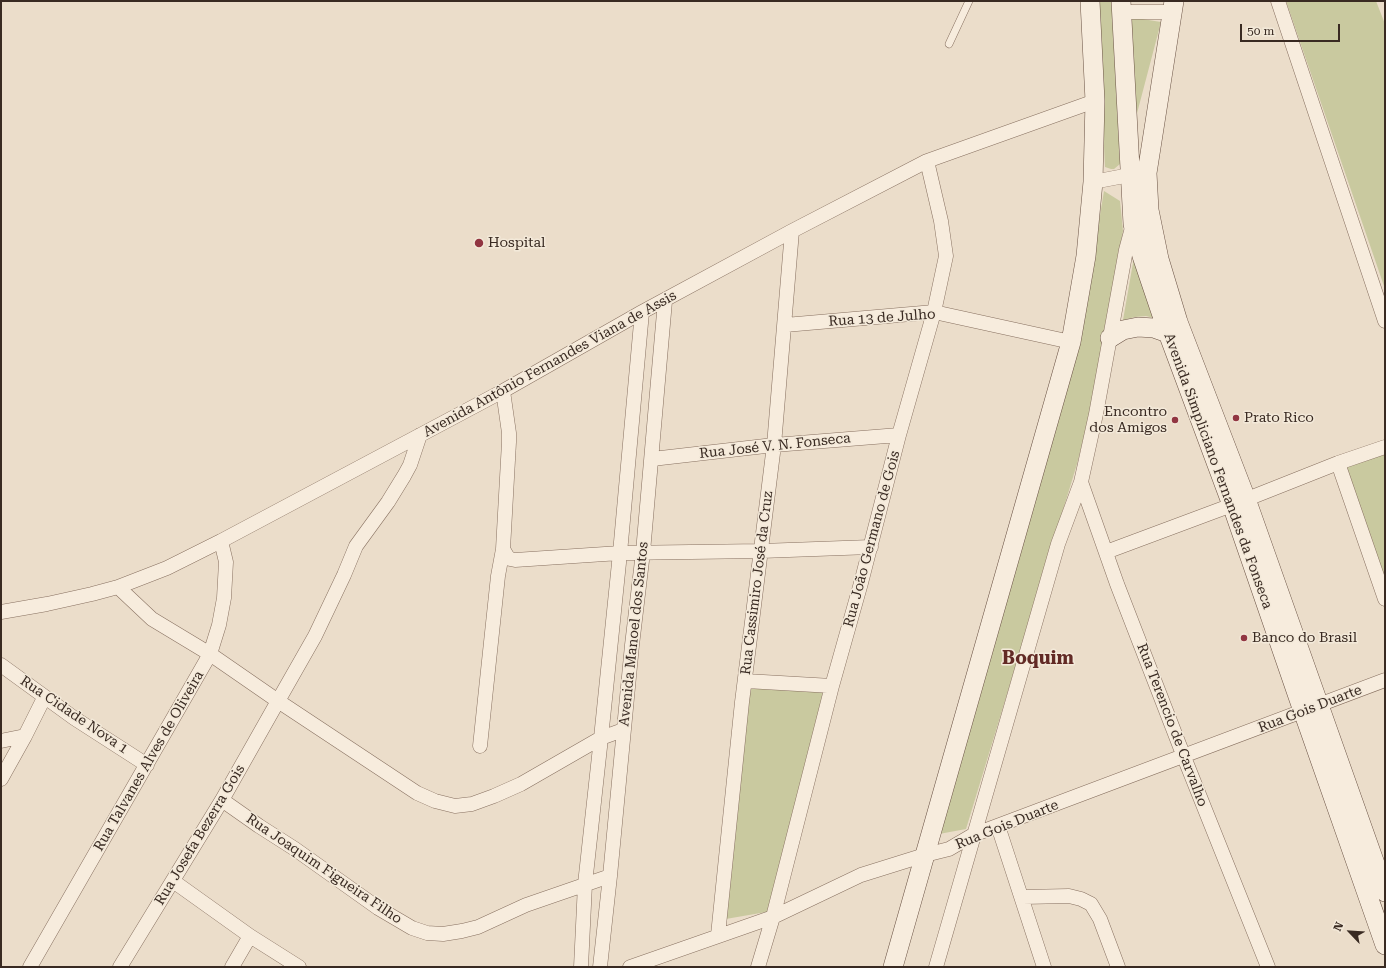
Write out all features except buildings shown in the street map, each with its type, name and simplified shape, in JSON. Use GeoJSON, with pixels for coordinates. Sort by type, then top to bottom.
{"type":"FeatureCollection","features":[{"type":"Feature","properties":{"kind":"main road"},"geometry":{"type":"LineString","coordinates":[[893,967],[1071,342],[1086,256],[1093,182],[1096,101],[1090,1]]}},
{"type":"Feature","properties":{"kind":"main road"},"geometry":{"type":"LineString","coordinates":[[1121,7],[1130,147],[1138,174]]}},
{"type":"Feature","properties":{"kind":"main road"},"geometry":{"type":"LineString","coordinates":[[1138,174],[1172,7]]}},
{"type":"Feature","properties":{"kind":"main road","name":"Avenida Simpliciano Fernandes da Fonseca"},"geometry":{"type":"LineString","coordinates":[[1138,174],[1133,224],[1142,256],[1168,333],[1239,502]]}},
{"type":"Feature","properties":{"kind":"main road","name":"Avenida Simpliciano Fernandes da Fonseca"},"geometry":{"type":"LineString","coordinates":[[1138,174],[1149,210],[1159,259],[1176,315],[1311,708],[1385,945]]}},
{"type":"Feature","properties":{"kind":"main road"},"geometry":{"type":"LineString","coordinates":[[1110,338],[1123,330],[1138,326],[1154,328],[1168,333]]}},
{"type":"Feature","properties":{"kind":"main road","name":"Avenida Simpliciano Fernandes da Fonseca"},"geometry":{"type":"LineString","coordinates":[[1311,708],[1385,892]]}},
{"type":"Feature","properties":{"kind":"street"},"geometry":{"type":"LineString","coordinates":[[1278,1],[1385,321]]}},
{"type":"Feature","properties":{"kind":"street"},"geometry":{"type":"LineString","coordinates":[[1121,7],[1172,7]]}},
{"type":"Feature","properties":{"kind":"street","name":"Avenida Antônio Fernandes Viana de Assis"},"geometry":{"type":"LineString","coordinates":[[1,612],[47,604],[118,587],[167,568],[221,541],[503,391],[642,312],[926,161],[1096,101]]}},
{"type":"Feature","properties":{"kind":"street","name":"Rua João Germano de Gois"},"geometry":{"type":"LineString","coordinates":[[758,967],[773,917],[832,686],[871,547],[899,435],[934,312],[946,256],[941,221],[926,161]]}},
{"type":"Feature","properties":{"kind":"street"},"geometry":{"type":"LineString","coordinates":[[1093,182],[1138,174]]}},
{"type":"Feature","properties":{"kind":"street"},"geometry":{"type":"LineString","coordinates":[[936,967],[1058,544],[1081,482],[1096,414],[1126,250],[1133,224]]}},
{"type":"Feature","properties":{"kind":"street","name":"Rua Cassimiro José da Cruz"},"geometry":{"type":"LineString","coordinates":[[718,935],[767,494],[774,445],[792,232]]}},
{"type":"Feature","properties":{"kind":"street","name":"Avenida Manoel dos Santos"},"geometry":{"type":"LineString","coordinates":[[600,967],[623,730],[652,460],[665,301]]}},
{"type":"Feature","properties":{"kind":"street","name":"Avenida Manoel dos Santos"},"geometry":{"type":"LineString","coordinates":[[581,967],[585,884],[602,738],[642,312]]}},
{"type":"Feature","properties":{"kind":"street","name":"Rua 13 de Julho"},"geometry":{"type":"LineString","coordinates":[[785,325],[934,312],[1071,342]]}},
{"type":"Feature","properties":{"kind":"street"},"geometry":{"type":"LineString","coordinates":[[480,746],[498,576],[503,549],[509,438],[503,391]]}},
{"type":"Feature","properties":{"kind":"street","name":"Rua Josefa Bezerra Gois"},"geometry":{"type":"LineString","coordinates":[[120,967],[222,800],[315,636],[356,546],[388,502],[404,476],[410,465],[420,435]]}},
{"type":"Feature","properties":{"kind":"street","name":"Rua José V. N. Fonseca"},"geometry":{"type":"LineString","coordinates":[[652,460],[774,445],[899,435]]}},
{"type":"Feature","properties":{"kind":"street"},"geometry":{"type":"LineString","coordinates":[[1106,552],[1338,463],[1385,447]]}},
{"type":"Feature","properties":{"kind":"street"},"geometry":{"type":"LineString","coordinates":[[1338,463],[1385,599]]}},
{"type":"Feature","properties":{"kind":"street","name":"Rua Terencio de Carvalho"},"geometry":{"type":"LineString","coordinates":[[1081,482],[1184,757],[1268,967]]}},
{"type":"Feature","properties":{"kind":"street","name":"Rua Talvanes Alves de Oliveira"},"geometry":{"type":"LineString","coordinates":[[30,967],[210,654],[219,625],[224,598],[226,562],[221,541]]}},
{"type":"Feature","properties":{"kind":"street"},"geometry":{"type":"LineString","coordinates":[[503,549],[507,556],[515,560],[643,552],[761,551],[871,547]]}},
{"type":"Feature","properties":{"kind":"street"},"geometry":{"type":"LineString","coordinates":[[118,587],[152,619],[210,654],[278,701],[418,793],[435,802],[455,806],[472,804],[494,796],[521,784],[602,738],[623,730]]}},
{"type":"Feature","properties":{"kind":"street","name":"Rua Cidade Nova 1"},"geometry":{"type":"LineString","coordinates":[[1,665],[44,698],[147,765]]}},
{"type":"Feature","properties":{"kind":"street","name":"Rua Gois Duarte"},"geometry":{"type":"LineString","coordinates":[[630,967],[773,917],[861,875],[925,854],[950,848],[973,835],[1184,757],[1385,680]]}},
{"type":"Feature","properties":{"kind":"street"},"geometry":{"type":"LineString","coordinates":[[746,681],[832,686]]}},
{"type":"Feature","properties":{"kind":"street"},"geometry":{"type":"LineString","coordinates":[[1,779],[44,698]]}},
{"type":"Feature","properties":{"kind":"street"},"geometry":{"type":"LineString","coordinates":[[1,742],[25,736]]}},
{"type":"Feature","properties":{"kind":"street","name":"Rua Joaquim Figueira Filho"},"geometry":{"type":"LineString","coordinates":[[222,800],[295,849],[378,908],[412,928],[427,933],[443,934],[462,932],[526,905],[610,876]]}},
{"type":"Feature","properties":{"kind":"street"},"geometry":{"type":"LineString","coordinates":[[998,826],[1023,897],[1044,967]]}},
{"type":"Feature","properties":{"kind":"street"},"geometry":{"type":"LineString","coordinates":[[173,881],[250,936],[299,967]]}},
{"type":"Feature","properties":{"kind":"street"},"geometry":{"type":"LineString","coordinates":[[1023,897],[1069,896],[1081,899],[1091,904],[1100,919],[1118,967]]}},
{"type":"Feature","properties":{"kind":"street"},"geometry":{"type":"LineString","coordinates":[[232,967],[250,936]]}},
{"type":"Feature","properties":{"kind":"lane"},"geometry":{"type":"LineString","coordinates":[[949,44],[970,1]]}},
{"type":"Feature","properties":{"kind":"green space"},"geometry":{"type":"Polygon","coordinates":[[[1097,1],[1112,1],[1120,164],[1114,169],[1105,167],[1097,1]]]}},
{"type":"Feature","properties":{"kind":"green space"},"geometry":{"type":"Polygon","coordinates":[[[1286,1],[1376,1],[1385,24],[1385,289],[1286,1]]]}},
{"type":"Feature","properties":{"kind":"green space"},"geometry":{"type":"Polygon","coordinates":[[[1130,17],[1161,22],[1135,121],[1130,17]]]}},
{"type":"Feature","properties":{"kind":"green space"},"geometry":{"type":"Polygon","coordinates":[[[1104,191],[1120,201],[1123,231],[1089,417],[1077,464],[966,829],[939,834],[1097,233],[1104,191]]]}},
{"type":"Feature","properties":{"kind":"green space"},"geometry":{"type":"Polygon","coordinates":[[[1134,257],[1158,319],[1146,316],[1123,320],[1134,257]]]}},
{"type":"Feature","properties":{"kind":"green space"},"geometry":{"type":"Polygon","coordinates":[[[1385,452],[1385,608],[1335,469],[1385,452]]]}},
{"type":"Feature","properties":{"kind":"green space"},"geometry":{"type":"Polygon","coordinates":[[[750,688],[830,689],[772,911],[720,920],[750,688]]]}},
{"type":"Feature","properties":{"kind":"place","name":"Hospital"},"geometry":{"type":"Point","coordinates":[479,243]}},
{"type":"Feature","properties":{"kind":"place","name":"Prato Rico"},"geometry":{"type":"Point","coordinates":[1236,418]}},
{"type":"Feature","properties":{"kind":"place","name":"Encontro dos Amigos"},"geometry":{"type":"Point","coordinates":[1175,420]}},
{"type":"Feature","properties":{"kind":"place","name":"Banco do Brasil"},"geometry":{"type":"Point","coordinates":[1244,638]}},
{"type":"Feature","properties":{"kind":"district","name":"Boquim"},"geometry":{"type":"Point","coordinates":[1038,659]}}]}
